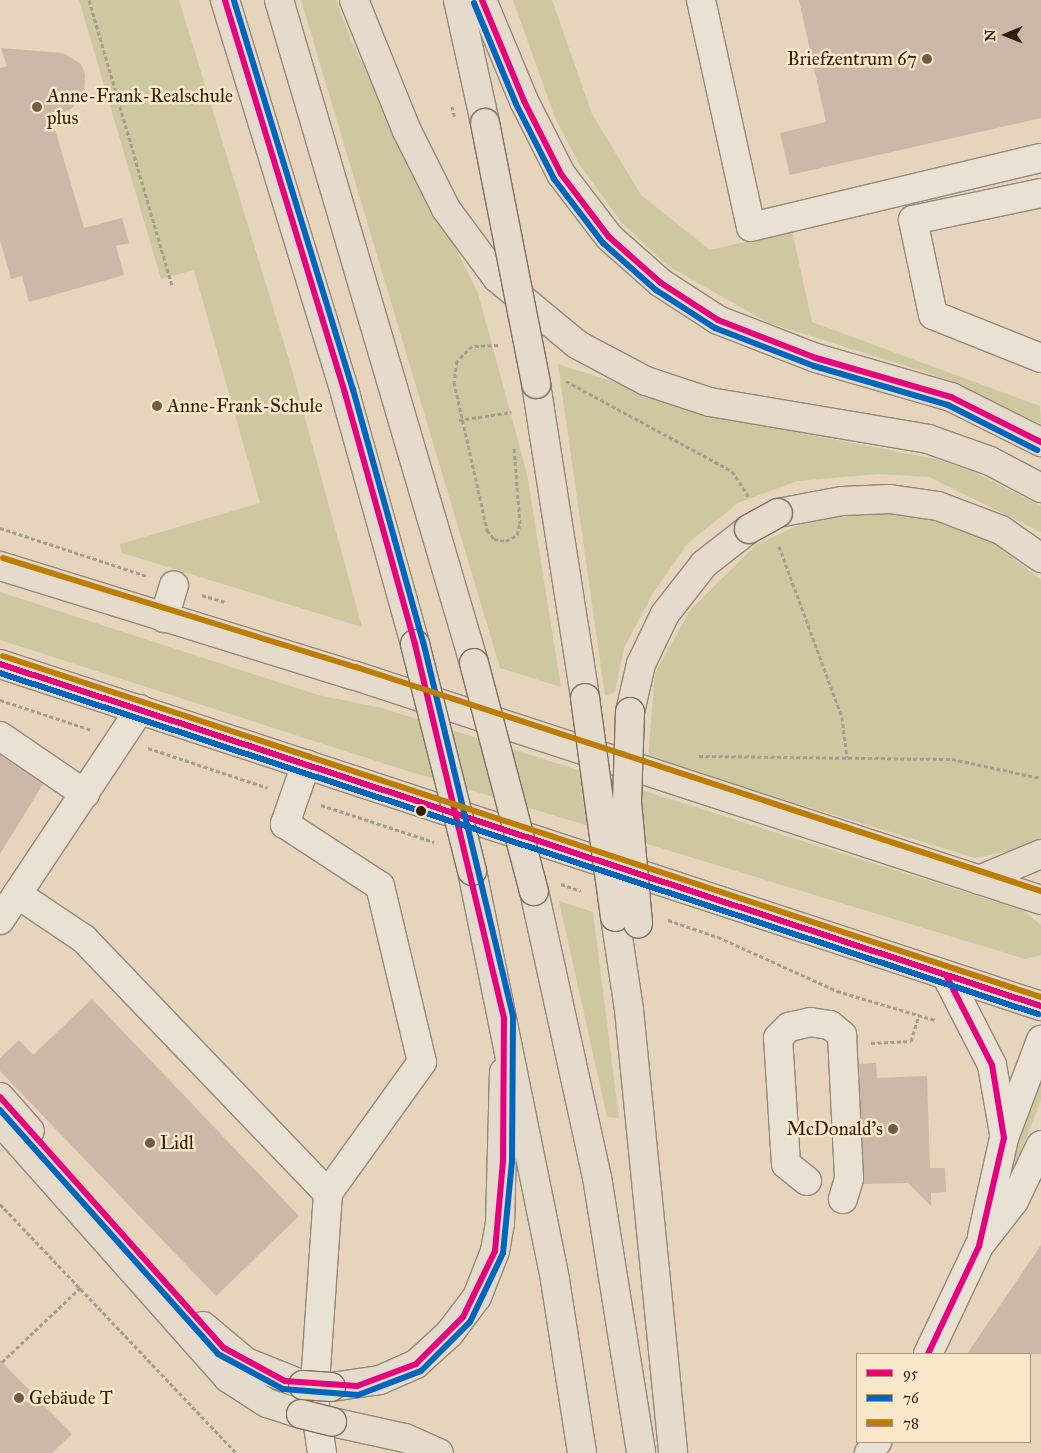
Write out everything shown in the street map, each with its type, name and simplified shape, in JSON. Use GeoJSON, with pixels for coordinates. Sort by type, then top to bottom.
{"type":"FeatureCollection","features":[{"type":"Feature","properties":{"kind":"main road"},"geometry":{"type":"LineString","coordinates":[[226,0],[345,393],[415,644],[472,871],[504,1018],[555,1280],[582,1453]]}},
{"type":"Feature","properties":{"kind":"main road"},"geometry":{"type":"LineString","coordinates":[[279,0],[474,663],[546,887],[597,1177],[641,1453]]}},
{"type":"Feature","properties":{"kind":"main road"},"geometry":{"type":"LineString","coordinates":[[354,0],[407,131],[446,209],[497,278],[578,345],[646,381],[710,402],[928,439],[990,461],[1041,488]]}},
{"type":"Feature","properties":{"kind":"main road"},"geometry":{"type":"LineString","coordinates":[[458,0],[485,124],[548,381],[585,698],[638,920]]}},
{"type":"Feature","properties":{"kind":"main road"},"geometry":{"type":"LineString","coordinates":[[482,0],[524,101],[561,174],[609,237],[661,283],[718,320],[745,332],[952,397],[1041,442]]}},
{"type":"Feature","properties":{"kind":"main road"},"geometry":{"type":"LineString","coordinates":[[673,1453],[629,1010],[638,920],[627,802],[630,712],[641,664],[665,614],[704,564],[749,529],[777,526],[842,501],[890,500],[938,506],[1001,530],[1041,558]]}},
{"type":"Feature","properties":{"kind":"main road"},"geometry":{"type":"LineString","coordinates":[[0,566],[353,675],[1041,900]]}},
{"type":"Feature","properties":{"kind":"main road"},"geometry":{"type":"LineString","coordinates":[[0,664],[1041,1006]]}},
{"type":"Feature","properties":{"kind":"main road"},"geometry":{"type":"LineString","coordinates":[[979,880],[1041,854]]}},
{"type":"Feature","properties":{"kind":"main road"},"geometry":{"type":"LineString","coordinates":[[0,1096],[224,1348],[270,1375],[303,1385],[331,1387],[380,1380],[416,1364],[449,1334],[477,1296],[495,1251],[500,1224],[504,1018]]}},
{"type":"Feature","properties":{"kind":"main road"},"geometry":{"type":"LineString","coordinates":[[0,1121],[228,1378],[266,1402],[301,1414],[404,1438],[439,1453]]}},
{"type":"Feature","properties":{"kind":"street"},"geometry":{"type":"LineString","coordinates":[[701,0],[750,227],[1041,158]]}},
{"type":"Feature","properties":{"kind":"street"},"geometry":{"type":"LineString","coordinates":[[1041,194],[912,220],[933,315],[1041,358]]}},
{"type":"Feature","properties":{"kind":"street"},"geometry":{"type":"LineString","coordinates":[[164,618],[174,585]]}},
{"type":"Feature","properties":{"kind":"street"},"geometry":{"type":"LineString","coordinates":[[0,920],[140,709]]}},
{"type":"Feature","properties":{"kind":"street"},"geometry":{"type":"LineString","coordinates":[[0,736],[85,794]]}},
{"type":"Feature","properties":{"kind":"street"},"geometry":{"type":"LineString","coordinates":[[306,764],[285,824],[380,886],[422,1062],[328,1193],[314,1398],[322,1453]]}},
{"type":"Feature","properties":{"kind":"street"},"geometry":{"type":"LineString","coordinates":[[17,894],[84,939],[328,1193]]}},
{"type":"Feature","properties":{"kind":"street"},"geometry":{"type":"LineString","coordinates":[[946,975],[977,1032],[992,1065],[1004,1138]]}},
{"type":"Feature","properties":{"kind":"street"},"geometry":{"type":"LineString","coordinates":[[807,1181],[786,1164],[778,1038],[789,1027],[810,1022],[830,1025],[842,1035],[849,1179],[843,1199]]}},
{"type":"Feature","properties":{"kind":"street"},"geometry":{"type":"LineString","coordinates":[[980,1246],[1004,1138],[1041,1040]]}},
{"type":"Feature","properties":{"kind":"street"},"geometry":{"type":"LineString","coordinates":[[928,1353],[980,1246],[1014,1201],[1041,1145]]}},
{"type":"Feature","properties":{"kind":"street"},"geometry":{"type":"LineString","coordinates":[[1014,1201],[1041,1185]]}},
{"type":"Feature","properties":{"kind":"path"},"geometry":{"type":"LineString","coordinates":[[89,0],[172,286]]}},
{"type":"Feature","properties":{"kind":"path"},"geometry":{"type":"LineString","coordinates":[[505,349],[497,345],[472,346],[457,361],[454,382],[460,420],[487,530],[494,539],[506,541],[516,535],[520,524],[513,440]]}},
{"type":"Feature","properties":{"kind":"path"},"geometry":{"type":"LineString","coordinates":[[548,381],[732,471],[750,499]]}},
{"type":"Feature","properties":{"kind":"path"},"geometry":{"type":"LineString","coordinates":[[509,403],[512,421]]}},
{"type":"Feature","properties":{"kind":"path"},"geometry":{"type":"LineString","coordinates":[[460,420],[511,412]]}},
{"type":"Feature","properties":{"kind":"path"},"geometry":{"type":"LineString","coordinates":[[777,526],[842,716],[847,758]]}},
{"type":"Feature","properties":{"kind":"path"},"geometry":{"type":"LineString","coordinates":[[0,700],[445,845]]}},
{"type":"Feature","properties":{"kind":"path"},"geometry":{"type":"LineString","coordinates":[[693,756],[952,759],[1041,778]]}},
{"type":"Feature","properties":{"kind":"path"},"geometry":{"type":"LineString","coordinates":[[546,887],[586,892]]}},
{"type":"Feature","properties":{"kind":"path"},"geometry":{"type":"LineString","coordinates":[[638,920],[718,937],[837,991],[977,1032]]}},
{"type":"Feature","properties":{"kind":"path"},"geometry":{"type":"LineString","coordinates":[[0,1204],[236,1453]]}},
{"type":"Feature","properties":{"kind":"path"},"geometry":{"type":"LineString","coordinates":[[2,1362],[80,1288]]}},
{"type":"Feature","properties":{"kind":"shaded area"},"geometry":{"type":"Polygon","coordinates":[[[79,0],[179,0],[290,363],[362,627],[122,553],[120,544],[260,503],[194,270],[161,279],[79,0]]]}},
{"type":"Feature","properties":{"kind":"shaded area"},"geometry":{"type":"Polygon","coordinates":[[[301,0],[336,0],[350,38],[478,293],[527,474],[561,687],[500,668],[301,0]]]}},
{"type":"Feature","properties":{"kind":"shaded area"},"geometry":{"type":"Polygon","coordinates":[[[513,0],[552,0],[592,114],[641,195],[710,250],[792,231],[812,322],[1040,406],[1041,424],[935,375],[769,323],[668,266],[622,223],[579,164],[554,115],[513,0]]]}},
{"type":"Feature","properties":{"kind":"shaded area"},"geometry":{"type":"Polygon","coordinates":[[[558,364],[666,399],[780,429],[936,459],[972,471],[1041,506],[1041,532],[929,477],[878,474],[797,481],[738,503],[687,544],[652,595],[624,648],[615,692],[605,696],[558,364]]]}},
{"type":"Feature","properties":{"kind":"shaded area"},"geometry":{"type":"Polygon","coordinates":[[[846,512],[909,512],[981,533],[1041,580],[1041,839],[1028,847],[975,858],[648,758],[655,673],[690,610],[757,544],[813,519],[846,512]]]}},
{"type":"Feature","properties":{"kind":"shaded area"},"geometry":{"type":"Polygon","coordinates":[[[0,592],[318,695],[382,708],[1024,911],[1041,925],[1041,955],[1025,959],[398,768],[0,640],[0,592]]]}},
{"type":"Feature","properties":{"kind":"shaded area"},"geometry":{"type":"Polygon","coordinates":[[[559,901],[593,912],[619,1118],[607,1117],[559,901]]]}},
{"type":"Feature","properties":{"kind":"shaded area"},"geometry":{"type":"Polygon","coordinates":[[[1041,1077],[1041,1100],[1002,1200],[996,1200],[1041,1077]]]}},
{"type":"Feature","properties":{"kind":"building","name":"Briefzentrum 67"},"geometry":{"type":"Polygon","coordinates":[[[799,0],[1041,0],[1041,118],[790,175],[780,133],[826,122],[799,0]]]}},
{"type":"Feature","properties":{"kind":"building"},"geometry":{"type":"Polygon","coordinates":[[[1,48],[63,53],[81,64],[85,74],[84,94],[70,110],[51,116],[84,228],[122,218],[129,243],[116,246],[124,275],[29,302],[22,276],[11,279],[0,240],[0,68],[7,66],[1,48]]]}},
{"type":"Feature","properties":{"kind":"building"},"geometry":{"type":"Polygon","coordinates":[[[0,755],[43,784],[0,854],[0,755]]]}},
{"type":"Feature","properties":{"kind":"building","name":"Lidl"},"geometry":{"type":"Polygon","coordinates":[[[92,999],[299,1216],[216,1296],[0,1071],[0,1058],[19,1040],[33,1055],[92,999]]]}},
{"type":"Feature","properties":{"kind":"building","name":"McDonald's"},"geometry":{"type":"Polygon","coordinates":[[[876,1063],[877,1078],[927,1076],[930,1168],[945,1168],[946,1192],[931,1193],[931,1206],[908,1183],[864,1184],[859,1064],[876,1063]]]}},
{"type":"Feature","properties":{"kind":"building"},"geometry":{"type":"Polygon","coordinates":[[[1041,1245],[1041,1354],[968,1353],[1041,1245]]]}},
{"type":"Feature","properties":{"kind":"building","name":"Gebäude T"},"geometry":{"type":"Polygon","coordinates":[[[0,1360],[72,1434],[52,1453],[0,1453],[0,1360]]]}},
{"type":"Feature","properties":{"kind":"transit line","name":"95"},"geometry":{"type":"LineString","coordinates":[[0,1097],[224,1348],[285,1381],[357,1386],[416,1364],[463,1317],[495,1251],[503,1161],[504,1018],[415,644],[345,393],[225,0]]}},
{"type":"Feature","properties":{"kind":"transit line","name":"76"},"geometry":{"type":"LineString","coordinates":[[0,1110],[218,1354],[283,1389],[358,1395],[421,1371],[470,1322],[503,1253],[512,1161],[513,1016],[423,642],[353,390],[234,0]]}},
{"type":"Feature","properties":{"kind":"transit line","name":"95"},"geometry":{"type":"LineString","coordinates":[[482,0],[524,101],[561,174],[609,237],[661,283],[718,320],[816,358],[951,397],[1041,442]]}},
{"type":"Feature","properties":{"kind":"transit line","name":"76"},"geometry":{"type":"LineString","coordinates":[[474,3],[516,104],[554,179],[603,243],[656,290],[715,328],[814,366],[948,405],[1037,450]]}},
{"type":"Feature","properties":{"kind":"transit line","name":"78"},"geometry":{"type":"LineString","coordinates":[[3,558],[356,667],[1041,891]]}},
{"type":"Feature","properties":{"kind":"transit line","name":"78"},"geometry":{"type":"LineString","coordinates":[[3,656],[1041,997]]}},
{"type":"Feature","properties":{"kind":"transit line","name":"95"},"geometry":{"type":"LineString","coordinates":[[0,664],[1041,1006]]}},
{"type":"Feature","properties":{"kind":"transit line","name":"76"},"geometry":{"type":"LineString","coordinates":[[0,673],[1038,1014]]}},
{"type":"Feature","properties":{"kind":"transit line","name":"95"},"geometry":{"type":"LineString","coordinates":[[928,1353],[979,1246],[1004,1138],[992,1065],[946,975]]}},
{"type":"Feature","properties":{"kind":"place","name":"Briefzentrum 67"},"geometry":{"type":"Point","coordinates":[927,59]}},
{"type":"Feature","properties":{"kind":"place","name":"Anne-Frank-Realschule plus"},"geometry":{"type":"Point","coordinates":[37,107]}},
{"type":"Feature","properties":{"kind":"place","name":"Anne-Frank-Schule"},"geometry":{"type":"Point","coordinates":[157,406]}},
{"type":"Feature","properties":{"kind":"place","name":"McDonald's"},"geometry":{"type":"Point","coordinates":[893,1129]}},
{"type":"Feature","properties":{"kind":"place","name":"Lidl"},"geometry":{"type":"Point","coordinates":[150,1143]}},
{"type":"Feature","properties":{"kind":"place","name":"Gebäude T"},"geometry":{"type":"Point","coordinates":[19,1398]}}]}
